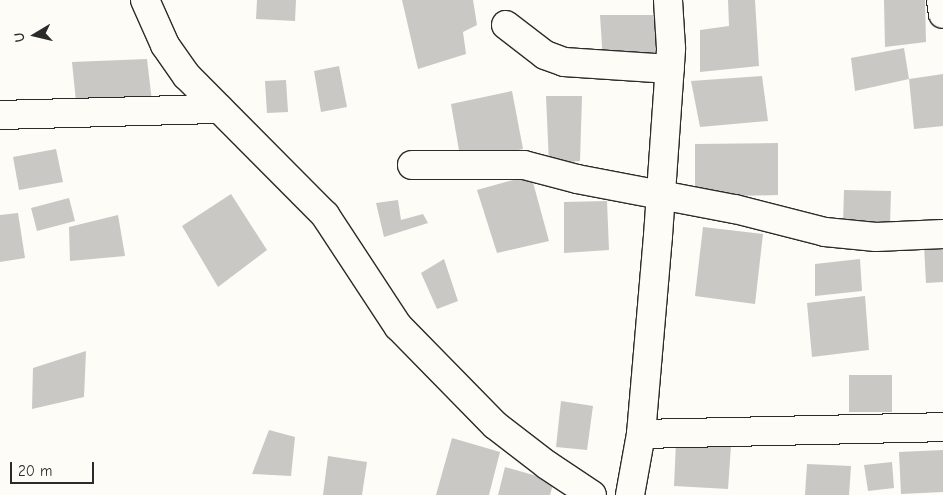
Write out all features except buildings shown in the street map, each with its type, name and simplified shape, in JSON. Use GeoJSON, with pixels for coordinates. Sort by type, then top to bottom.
{"type":"FeatureCollection","features":[{"type":"Feature","properties":{"kind":"street"},"geometry":{"type":"LineString","coordinates":[[145,0],[165,45],[187,76],[219,109],[253,139],[325,216],[398,326],[495,425],[547,465],[592,495]]}},
{"type":"Feature","properties":{"kind":"street"},"geometry":{"type":"LineString","coordinates":[[630,495],[641,434],[661,194],[670,70],[668,0]]}},
{"type":"Feature","properties":{"kind":"street"},"geometry":{"type":"LineString","coordinates":[[941,0],[943,14]]}},
{"type":"Feature","properties":{"kind":"street"},"geometry":{"type":"LineString","coordinates":[[506,25],[545,55],[564,62],[670,70]]}},
{"type":"Feature","properties":{"kind":"street"},"geometry":{"type":"LineString","coordinates":[[0,115],[219,109]]}},
{"type":"Feature","properties":{"kind":"street"},"geometry":{"type":"LineString","coordinates":[[412,165],[524,165],[577,179],[661,194],[825,232],[876,237],[943,234]]}},
{"type":"Feature","properties":{"kind":"street"},"geometry":{"type":"LineString","coordinates":[[641,434],[943,427]]}}]}
